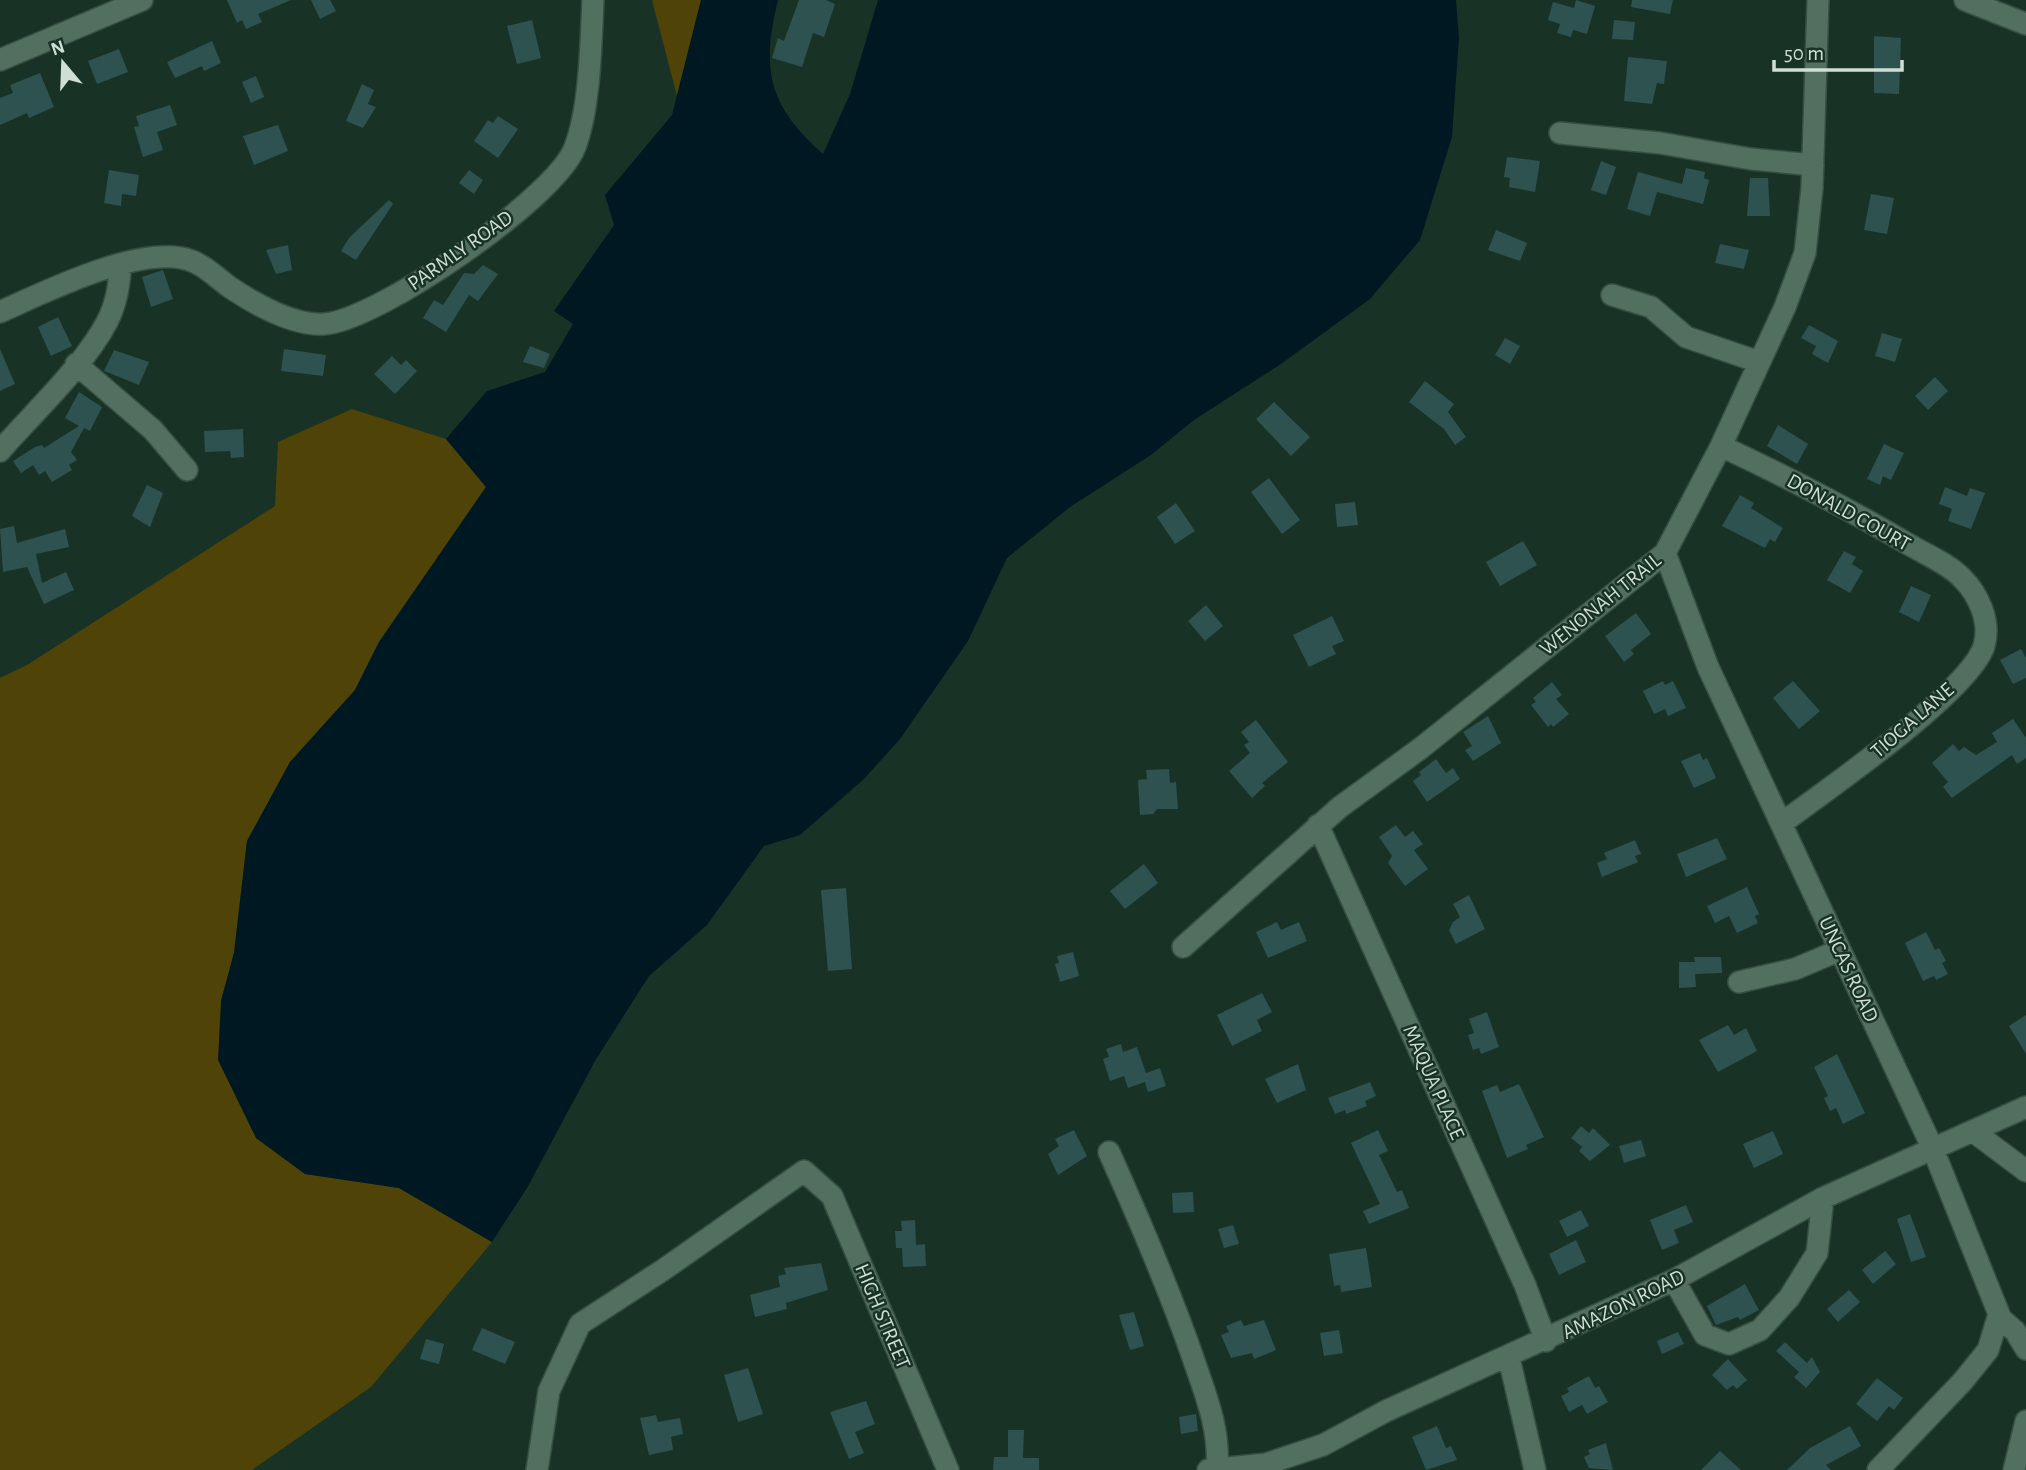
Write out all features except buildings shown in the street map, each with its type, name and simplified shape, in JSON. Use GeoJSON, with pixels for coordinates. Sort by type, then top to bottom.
{"type":"FeatureCollection","features":[{"type":"Feature","properties":{"kind":"street"},"geometry":{"type":"LineString","coordinates":[[0,60],[142,0]]}},
{"type":"Feature","properties":{"kind":"street","name":"PARMLY ROAD"},"geometry":{"type":"LineString","coordinates":[[0,312],[88,274],[121,264],[178,256],[194,261],[232,289],[279,313],[310,324],[326,324],[360,313],[433,274],[555,179],[575,146],[585,93],[593,0]]}},
{"type":"Feature","properties":{"kind":"street","name":"WENONAH TRAIL"},"geometry":{"type":"LineString","coordinates":[[1183,947],[1318,825],[1440,733],[1665,553],[1721,446],[1785,307],[1805,253],[1813,164],[1818,0]]}},
{"type":"Feature","properties":{"kind":"street"},"geometry":{"type":"LineString","coordinates":[[1965,0],[2026,24]]}},
{"type":"Feature","properties":{"kind":"street"},"geometry":{"type":"LineString","coordinates":[[1560,133],[1660,143],[1751,159],[1813,164]]}},
{"type":"Feature","properties":{"kind":"street"},"geometry":{"type":"LineString","coordinates":[[0,452],[76,364],[107,322],[118,296],[121,264]]}},
{"type":"Feature","properties":{"kind":"street"},"geometry":{"type":"LineString","coordinates":[[1612,295],[1651,307],[1686,337],[1759,362]]}},
{"type":"Feature","properties":{"kind":"street"},"geometry":{"type":"LineString","coordinates":[[76,364],[153,430],[187,470]]}},
{"type":"Feature","properties":{"kind":"street","name":"DONALD COURT"},"geometry":{"type":"LineString","coordinates":[[1721,446],[1824,494],[1960,575],[1970,587]]}},
{"type":"Feature","properties":{"kind":"street","name":"UNCAS ROAD"},"geometry":{"type":"LineString","coordinates":[[1665,553],[1709,667],[1932,1147],[1993,1294],[1999,1317]]}},
{"type":"Feature","properties":{"kind":"street","name":"TIOGA LANE"},"geometry":{"type":"LineString","coordinates":[[1782,823],[1892,741],[1966,674],[1984,646],[1986,624],[1970,587]]}},
{"type":"Feature","properties":{"kind":"street","name":"MAQUA PLACE"},"geometry":{"type":"LineString","coordinates":[[1318,825],[1525,1284],[1546,1341]]}},
{"type":"Feature","properties":{"kind":"street"},"geometry":{"type":"LineString","coordinates":[[1740,982],[1795,969],[1840,950]]}},
{"type":"Feature","properties":{"kind":"street","name":"AMAZON ROAD"},"geometry":{"type":"LineString","coordinates":[[1208,1470],[1266,1464],[1323,1445],[1386,1411],[1509,1358],[1674,1280],[1823,1198],[2026,1107]]}},
{"type":"Feature","properties":{"kind":"street"},"geometry":{"type":"LineString","coordinates":[[1974,1132],[2026,1171]]}},
{"type":"Feature","properties":{"kind":"street"},"geometry":{"type":"LineString","coordinates":[[1109,1152],[1172,1298],[1214,1419],[1219,1445],[1217,1469]]}},
{"type":"Feature","properties":{"kind":"street","name":"HIGH STREET"},"geometry":{"type":"LineString","coordinates":[[537,1470],[549,1391],[580,1324],[663,1270],[804,1171],[832,1196],[948,1470]]}},
{"type":"Feature","properties":{"kind":"street"},"geometry":{"type":"LineString","coordinates":[[1674,1280],[1705,1335],[1729,1343],[1760,1329],[1789,1298],[1817,1253],[1823,1198]]}},
{"type":"Feature","properties":{"kind":"street"},"geometry":{"type":"LineString","coordinates":[[1878,1470],[1963,1381],[1988,1350],[1999,1317],[2015,1331],[2026,1349]]}},
{"type":"Feature","properties":{"kind":"street"},"geometry":{"type":"LineString","coordinates":[[1509,1358],[1535,1470]]}},
{"type":"Feature","properties":{"kind":"street"},"geometry":{"type":"LineString","coordinates":[[2014,1470],[2026,1421]]}},
{"type":"Feature","properties":{"kind":"shaded area"},"geometry":{"type":"Polygon","coordinates":[[[652,0],[701,0],[677,96],[652,0]]]}},
{"type":"Feature","properties":{"kind":"shaded area"},"geometry":{"type":"Polygon","coordinates":[[[352,409],[446,439],[486,487],[379,642],[355,690],[290,762],[247,841],[234,953],[221,1001],[256,1138],[305,1174],[399,1188],[492,1242],[371,1387],[252,1470],[0,1470],[0,678],[27,665],[275,506],[278,442],[352,409]]]}},
{"type":"Feature","properties":{"kind":"water"},"geometry":{"type":"Polygon","coordinates":[[[701,0],[778,0],[770,47],[773,85],[790,119],[823,154],[850,94],[878,0],[1456,0],[1459,38],[1452,137],[1420,240],[1370,299],[1281,364],[1194,420],[1151,455],[1070,507],[1007,558],[968,641],[900,739],[864,779],[800,835],[764,846],[707,925],[649,976],[595,1061],[527,1188],[492,1242],[399,1188],[305,1174],[256,1138],[218,1060],[221,1001],[234,953],[247,841],[290,762],[355,690],[379,642],[486,487],[446,439],[487,391],[545,372],[573,324],[554,311],[614,225],[605,195],[672,115],[701,0]]]}}]}
